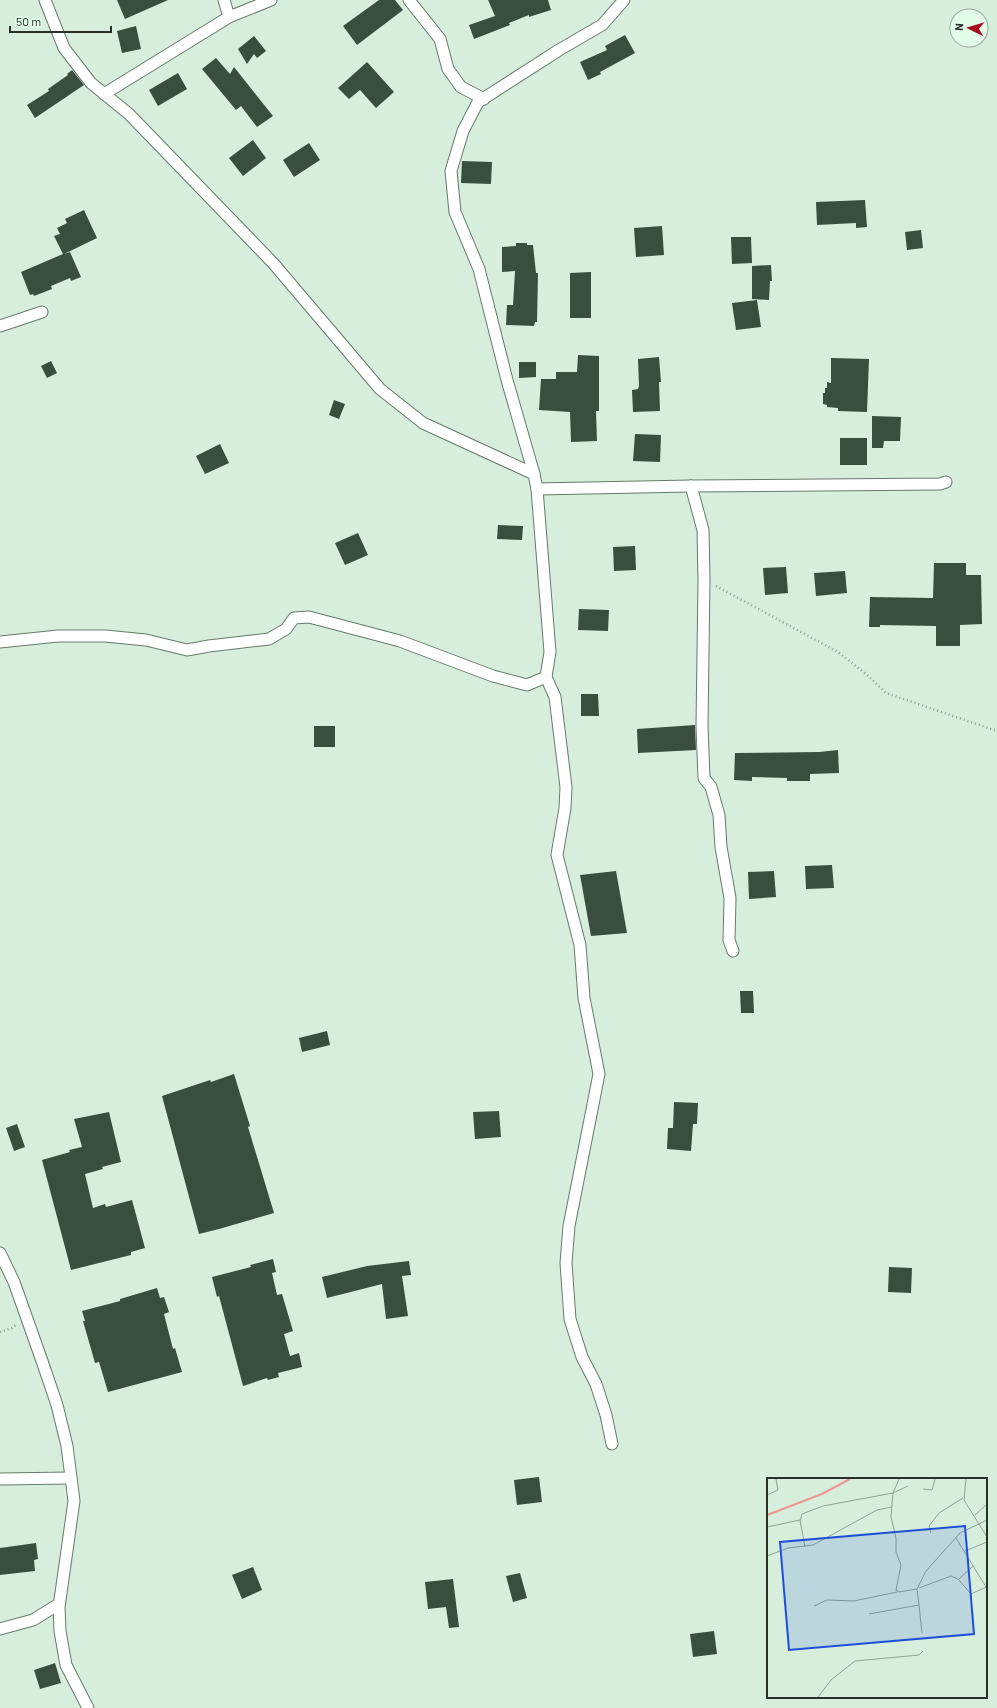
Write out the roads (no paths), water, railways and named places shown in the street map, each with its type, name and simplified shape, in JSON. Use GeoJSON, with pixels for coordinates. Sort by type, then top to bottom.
{"type":"FeatureCollection","features":[{"type":"Feature","properties":{"kind":"street"},"geometry":{"type":"LineString","coordinates":[[44,0],[64,48],[91,83],[129,114],[273,263],[380,390],[423,423],[534,474]]}},
{"type":"Feature","properties":{"kind":"street"},"geometry":{"type":"LineString","coordinates":[[224,0],[229,17]]}},
{"type":"Feature","properties":{"kind":"street"},"geometry":{"type":"LineString","coordinates":[[104,94],[229,17],[271,0]]}},
{"type":"Feature","properties":{"kind":"street"},"geometry":{"type":"LineString","coordinates":[[409,0],[440,39],[448,69],[461,87],[484,99]]}},
{"type":"Feature","properties":{"kind":"street"},"geometry":{"type":"LineString","coordinates":[[612,1444],[606,1415],[596,1384],[582,1357],[570,1319],[566,1262],[569,1226],[599,1074],[584,998],[580,945],[557,855],[565,808],[566,787],[555,697],[546,677],[550,652],[537,489],[507,380],[479,269],[455,212],[451,171],[463,131],[478,102],[559,50],[602,25],[624,0]]}},
{"type":"Feature","properties":{"kind":"street"},"geometry":{"type":"LineString","coordinates":[[0,326],[42,312]]}},
{"type":"Feature","properties":{"kind":"street"},"geometry":{"type":"LineString","coordinates":[[537,489],[940,484],[946,482]]}},
{"type":"Feature","properties":{"kind":"street"},"geometry":{"type":"LineString","coordinates":[[691,486],[703,530],[704,580],[702,726],[704,778],[711,787],[719,815],[721,847],[730,898],[729,940],[733,951]]}},
{"type":"Feature","properties":{"kind":"street"},"geometry":{"type":"LineString","coordinates":[[0,642],[58,636],[105,636],[146,640],[187,650],[269,639],[286,629],[294,618],[309,617],[400,640],[493,676],[527,685],[546,677]]}},
{"type":"Feature","properties":{"kind":"street"},"geometry":{"type":"LineString","coordinates":[[0,1252],[14,1282],[26,1315],[57,1405],[67,1446],[74,1501],[59,1604],[60,1631],[66,1665],[88,1708]]}},
{"type":"Feature","properties":{"kind":"street"},"geometry":{"type":"LineString","coordinates":[[0,1480],[71,1478]]}},
{"type":"Feature","properties":{"kind":"street"},"geometry":{"type":"LineString","coordinates":[[0,1629],[33,1620],[59,1604]]}}]}
